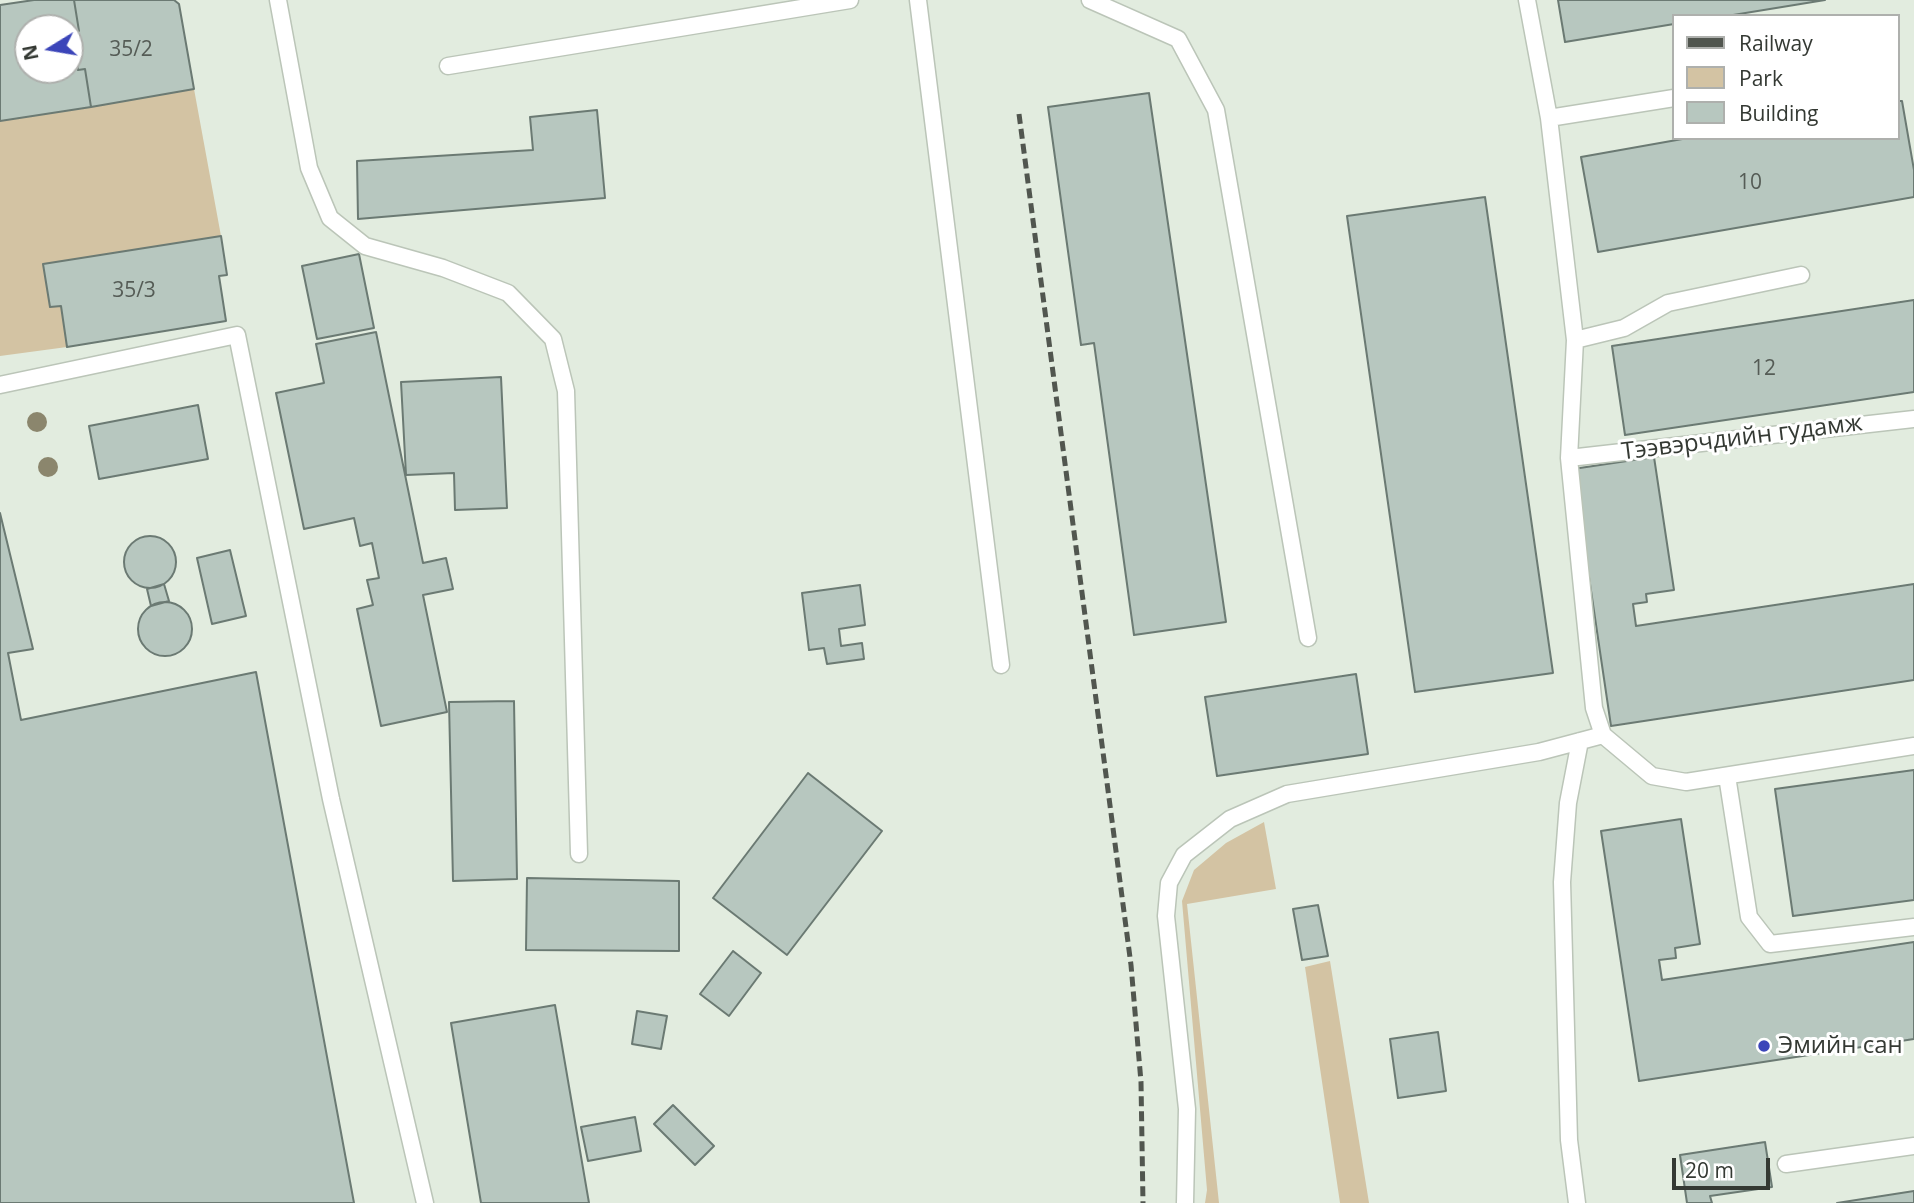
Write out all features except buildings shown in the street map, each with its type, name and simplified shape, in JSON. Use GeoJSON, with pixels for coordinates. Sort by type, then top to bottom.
{"type":"FeatureCollection","features":[{"type":"Feature","properties":{"kind":"lane"},"geometry":{"type":"LineString","coordinates":[[278,0],[309,168],[330,218],[365,246],[443,268],[508,293],[554,339],[566,391],[579,853]]}},
{"type":"Feature","properties":{"kind":"lane"},"geometry":{"type":"LineString","coordinates":[[448,66],[850,0]]}},
{"type":"Feature","properties":{"kind":"lane"},"geometry":{"type":"LineString","coordinates":[[918,0],[1001,665]]}},
{"type":"Feature","properties":{"kind":"lane"},"geometry":{"type":"LineString","coordinates":[[1090,0],[1178,39],[1216,110],[1308,638]]}},
{"type":"Feature","properties":{"kind":"lane"},"geometry":{"type":"LineString","coordinates":[[1527,0],[1549,118],[1575,340],[1569,458],[1594,708],[1602,735],[1652,776],[1686,782],[1914,746]]}},
{"type":"Feature","properties":{"kind":"lane"},"geometry":{"type":"LineString","coordinates":[[1549,118],[1672,98]]}},
{"type":"Feature","properties":{"kind":"lane"},"geometry":{"type":"LineString","coordinates":[[1575,340],[1624,328],[1668,303],[1801,275]]}},
{"type":"Feature","properties":{"kind":"lane"},"geometry":{"type":"LineString","coordinates":[[0,385],[237,335],[331,799],[425,1203]]}},
{"type":"Feature","properties":{"kind":"lane","name":"Тээвэрчдийн гудамж"},"geometry":{"type":"LineString","coordinates":[[1569,458],[1914,419]]}},
{"type":"Feature","properties":{"kind":"lane"},"geometry":{"type":"LineString","coordinates":[[1185,1203],[1187,1109],[1166,916],[1169,883],[1184,855],[1230,819],[1287,794],[1539,752],[1602,735]]}},
{"type":"Feature","properties":{"kind":"lane"},"geometry":{"type":"LineString","coordinates":[[1577,1203],[1569,1140],[1562,881],[1569,803],[1580,741]]}},
{"type":"Feature","properties":{"kind":"lane"},"geometry":{"type":"LineString","coordinates":[[1727,776],[1749,917],[1769,944],[1914,927]]}},
{"type":"Feature","properties":{"kind":"lane"},"geometry":{"type":"LineString","coordinates":[[1786,1164],[1914,1146]]}},
{"type":"Feature","properties":{"kind":"green space"},"geometry":{"type":"Polygon","coordinates":[[[194,89],[221,236],[43,264],[50,307],[61,306],[67,347],[0,356],[0,121],[194,89]]]}},
{"type":"Feature","properties":{"kind":"green space"},"geometry":{"type":"Polygon","coordinates":[[[1264,822],[1276,889],[1187,904],[1219,1203],[1205,1203],[1207,1190],[1182,901],[1194,870],[1226,843],[1264,822]]]}},
{"type":"Feature","properties":{"kind":"green space"},"geometry":{"type":"Polygon","coordinates":[[[1330,961],[1369,1203],[1340,1203],[1305,967],[1330,961]]]}},
{"type":"Feature","properties":{"kind":"railway"},"geometry":{"type":"LineString","coordinates":[[1019,114],[1131,965],[1141,1082],[1143,1203]]}},
{"type":"Feature","properties":{"kind":"place","name":"Эмийн сан"},"geometry":{"type":"Point","coordinates":[1764,1046]}}]}
